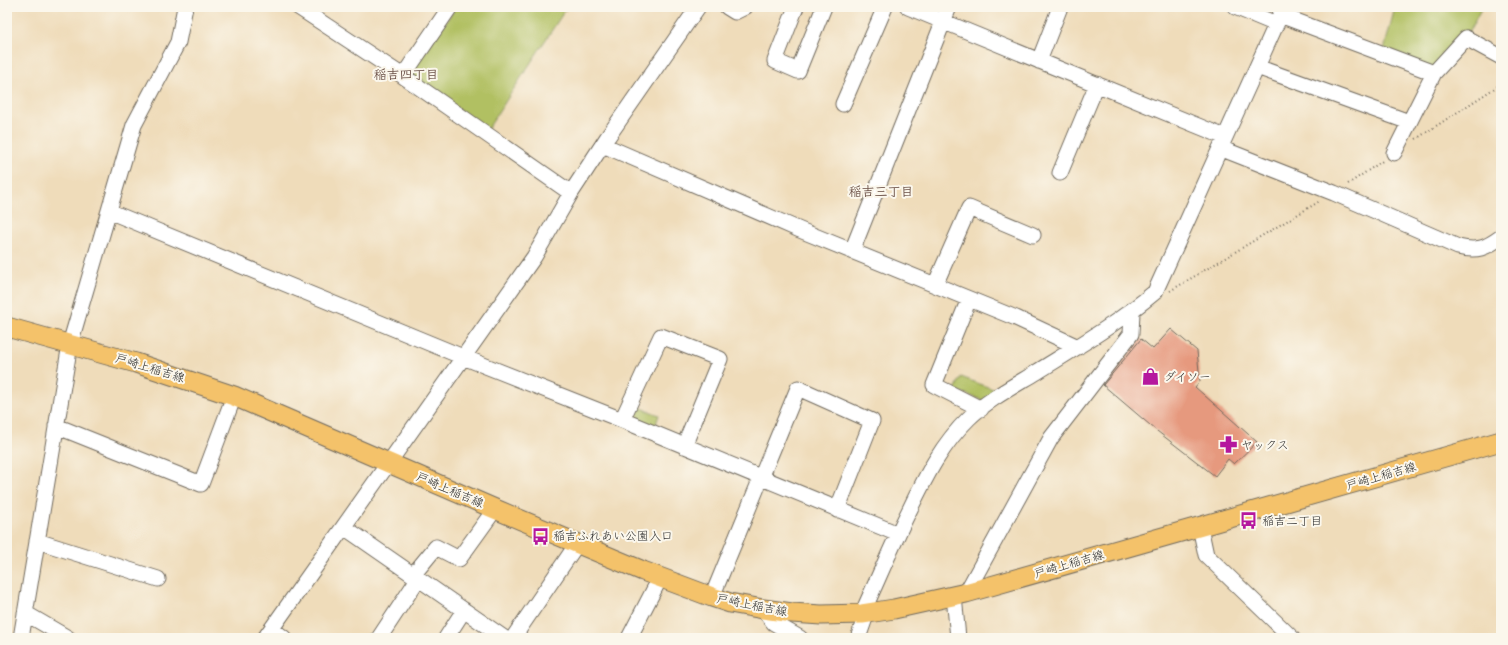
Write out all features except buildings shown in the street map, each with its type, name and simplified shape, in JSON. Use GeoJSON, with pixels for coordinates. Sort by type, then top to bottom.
{"type":"FeatureCollection","features":[{"type":"Feature","properties":{"kind":"main road","name":"戸崎上稲吉線"},"geometry":{"type":"LineString","coordinates":[[7,327],[136,363],[234,396],[577,544],[712,598],[763,609],[821,615],[862,614],[960,595],[1501,442]]}},
{"type":"Feature","properties":{"kind":"street"},"geometry":{"type":"LineString","coordinates":[[21,638],[70,344],[134,125],[178,42],[185,7]]}},
{"type":"Feature","properties":{"kind":"street"},"geometry":{"type":"LineString","coordinates":[[298,7],[402,76],[571,193]]}},
{"type":"Feature","properties":{"kind":"street"},"geometry":{"type":"LineString","coordinates":[[402,76],[450,7]]}},
{"type":"Feature","properties":{"kind":"street"},"geometry":{"type":"LineString","coordinates":[[284,638],[268,634],[534,257],[571,193],[698,7]]}},
{"type":"Feature","properties":{"kind":"street"},"geometry":{"type":"LineString","coordinates":[[727,7],[735,12],[745,7]]}},
{"type":"Feature","properties":{"kind":"street"},"geometry":{"type":"LineString","coordinates":[[796,7],[775,61],[798,71],[824,7]]}},
{"type":"Feature","properties":{"kind":"street"},"geometry":{"type":"LineString","coordinates":[[843,104],[885,7]]}},
{"type":"Feature","properties":{"kind":"street"},"geometry":{"type":"LineString","coordinates":[[908,7],[1097,84],[1334,193],[1463,248],[1476,250],[1483,248],[1501,237]]}},
{"type":"Feature","properties":{"kind":"street"},"geometry":{"type":"LineString","coordinates":[[852,251],[949,7]]}},
{"type":"Feature","properties":{"kind":"street"},"geometry":{"type":"LineString","coordinates":[[1039,61],[1060,7]]}},
{"type":"Feature","properties":{"kind":"street"},"geometry":{"type":"LineString","coordinates":[[1235,7],[1280,15],[1434,73]]}},
{"type":"Feature","properties":{"kind":"street"},"geometry":{"type":"LineString","coordinates":[[858,638],[864,621],[862,614],[898,534],[935,460],[948,441],[970,417],[998,396],[1132,312],[1155,292],[1280,15]]}},
{"type":"Feature","properties":{"kind":"street"},"geometry":{"type":"LineString","coordinates":[[1394,153],[1434,73],[1466,38],[1501,57]]}},
{"type":"Feature","properties":{"kind":"street"},"geometry":{"type":"LineString","coordinates":[[1257,67],[1410,122]]}},
{"type":"Feature","properties":{"kind":"street"},"geometry":{"type":"LineString","coordinates":[[1060,172],[1097,84]]}},
{"type":"Feature","properties":{"kind":"street"},"geometry":{"type":"LineString","coordinates":[[603,145],[785,224],[1061,338],[1078,347]]}},
{"type":"Feature","properties":{"kind":"street"},"geometry":{"type":"LineString","coordinates":[[935,285],[969,208],[1033,235]]}},
{"type":"Feature","properties":{"kind":"street"},"geometry":{"type":"LineString","coordinates":[[107,218],[111,212],[898,534]]}},
{"type":"Feature","properties":{"kind":"street"},"geometry":{"type":"LineString","coordinates":[[969,299],[934,385],[981,409]]}},
{"type":"Feature","properties":{"kind":"street"},"geometry":{"type":"LineString","coordinates":[[958,638],[960,595],[1051,438],[1131,334],[1132,312]]}},
{"type":"Feature","properties":{"kind":"street"},"geometry":{"type":"LineString","coordinates":[[622,420],[660,336],[720,359],[684,446]]}},
{"type":"Feature","properties":{"kind":"street"},"geometry":{"type":"LineString","coordinates":[[712,598],[798,388],[872,421],[837,510]]}},
{"type":"Feature","properties":{"kind":"street"},"geometry":{"type":"LineString","coordinates":[[56,426],[201,484],[234,396]]}},
{"type":"Feature","properties":{"kind":"street"},"geometry":{"type":"LineString","coordinates":[[379,638],[415,577],[436,547],[459,558],[495,509]]}},
{"type":"Feature","properties":{"kind":"street"},"geometry":{"type":"LineString","coordinates":[[344,527],[504,638]]}},
{"type":"Feature","properties":{"kind":"street"},"geometry":{"type":"LineString","coordinates":[[1200,527],[1206,555],[1292,638]]}},
{"type":"Feature","properties":{"kind":"street"},"geometry":{"type":"LineString","coordinates":[[37,541],[158,579]]}},
{"type":"Feature","properties":{"kind":"street"},"geometry":{"type":"LineString","coordinates":[[513,638],[577,544]]}},
{"type":"Feature","properties":{"kind":"street"},"geometry":{"type":"LineString","coordinates":[[629,638],[660,578]]}},
{"type":"Feature","properties":{"kind":"street"},"geometry":{"type":"LineString","coordinates":[[763,609],[774,623],[800,638]]}},
{"type":"Feature","properties":{"kind":"street"},"geometry":{"type":"LineString","coordinates":[[446,638],[464,610]]}},
{"type":"Feature","properties":{"kind":"street"},"geometry":{"type":"LineString","coordinates":[[25,614],[68,638]]}},
{"type":"Feature","properties":{"kind":"path"},"geometry":{"type":"LineString","coordinates":[[1414,140],[1501,84]]}},
{"type":"Feature","properties":{"kind":"path"},"geometry":{"type":"LineString","coordinates":[[1155,292],[1171,291],[1334,193],[1394,153]]}},
{"type":"Feature","properties":{"kind":"green space"},"geometry":{"type":"Polygon","coordinates":[[[456,7],[567,7],[487,130],[409,74],[456,7]]]}},
{"type":"Feature","properties":{"kind":"green space"},"geometry":{"type":"Polygon","coordinates":[[[1395,7],[1482,7],[1466,38],[1434,73],[1383,54],[1395,7]]]}},
{"type":"Feature","properties":{"kind":"green space"},"geometry":{"type":"Polygon","coordinates":[[[961,377],[1001,392],[987,402],[955,390],[961,377]]]}},
{"type":"Feature","properties":{"kind":"green space"},"geometry":{"type":"Polygon","coordinates":[[[634,405],[659,415],[654,430],[629,420],[634,405]]]}},
{"type":"Feature","properties":{"kind":"place","name":"ダイソー"},"geometry":{"type":"Point","coordinates":[1151,377]}},
{"type":"Feature","properties":{"kind":"place","name":"ヤックス"},"geometry":{"type":"Point","coordinates":[1228,445]}},
{"type":"Feature","properties":{"kind":"place","name":"稲吉二丁目"},"geometry":{"type":"Point","coordinates":[1249,521]}},
{"type":"Feature","properties":{"kind":"place","name":"稲吉ふれあい公園入口"},"geometry":{"type":"Point","coordinates":[540,536]}},
{"type":"Feature","properties":{"kind":"district","name":"稲吉四丁目"},"geometry":{"type":"Point","coordinates":[406,74]}},
{"type":"Feature","properties":{"kind":"district","name":"稲吉三丁目"},"geometry":{"type":"Point","coordinates":[881,191]}}]}
